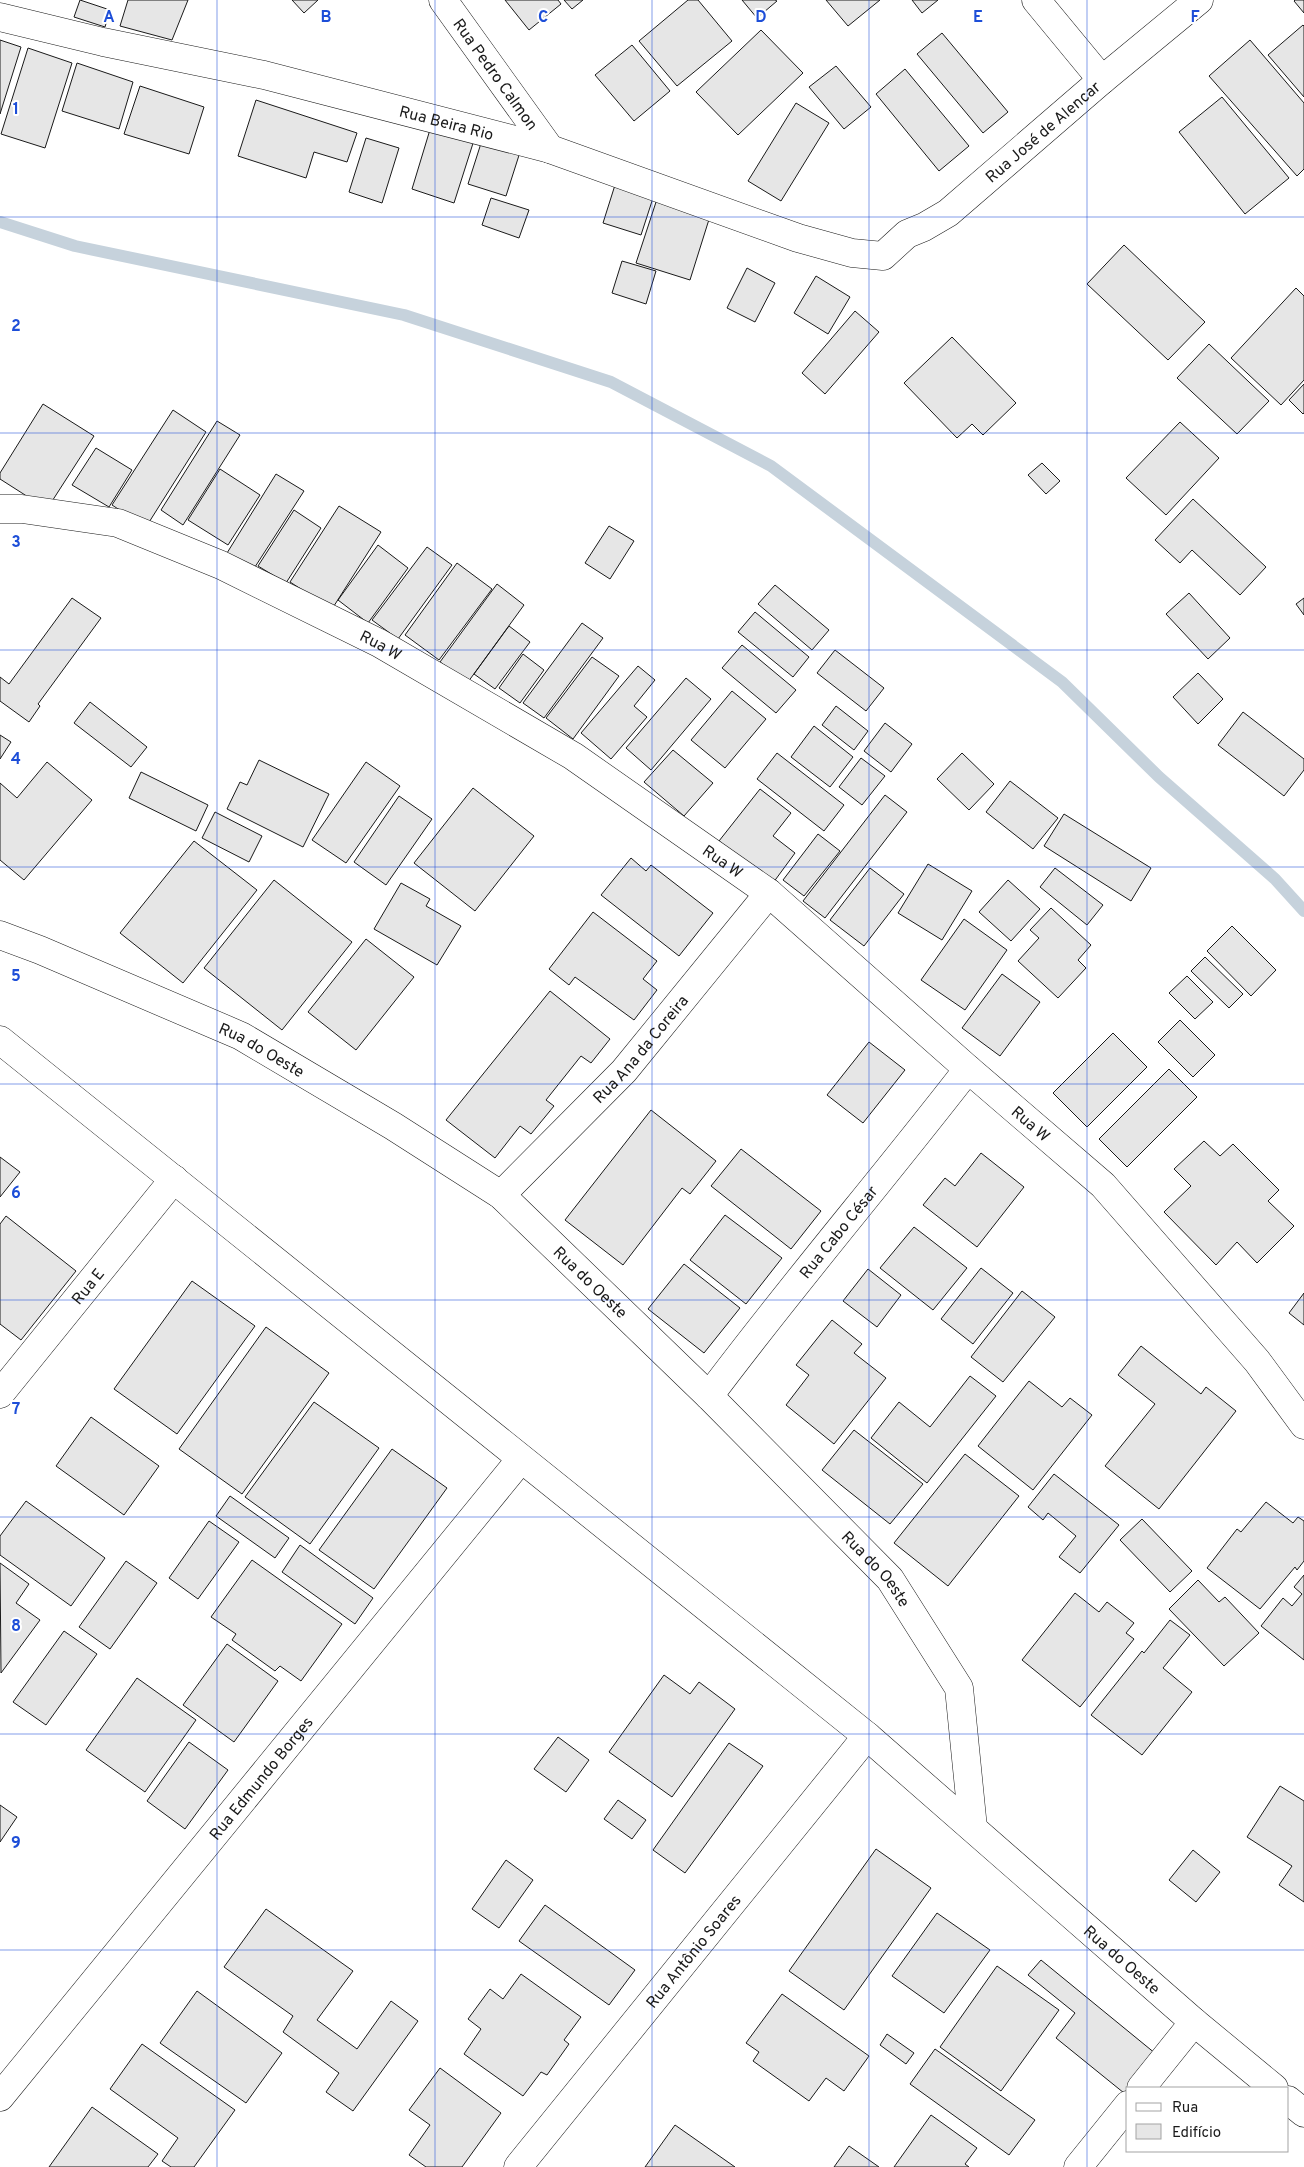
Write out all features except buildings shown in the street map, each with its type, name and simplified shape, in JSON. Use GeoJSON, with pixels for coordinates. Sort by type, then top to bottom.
{"type":"FeatureCollection","features":[{"type":"Feature","properties":{"kind":"street","name":"Rua Pedro Calmon"},"geometry":{"type":"LineString","coordinates":[[443,0],[550,149]]}},
{"type":"Feature","properties":{"kind":"street"},"geometry":{"type":"LineString","coordinates":[[1036,0],[1102,80]]}},
{"type":"Feature","properties":{"kind":"street","name":"Rua José de Alencar"},"geometry":{"type":"LineString","coordinates":[[883,256],[907,234],[924,227],[948,212],[1199,0]]}},
{"type":"Feature","properties":{"kind":"street","name":"Rua Beira Rio"},"geometry":{"type":"LineString","coordinates":[[0,17],[103,42],[264,75],[550,149],[798,238],[852,253],[883,256]]}},
{"type":"Feature","properties":{"kind":"street","name":"Rua W"},"geometry":{"type":"LineString","coordinates":[[0,509],[22,509],[118,523],[221,565],[370,638],[573,756],[770,893],[968,1069],[1103,1185],[1257,1361],[1304,1425]]}},
{"type":"Feature","properties":{"kind":"street","name":"Rua Ana da Coreira"},"geometry":{"type":"LineString","coordinates":[[501,1195],[624,1071],[770,893]]}},
{"type":"Feature","properties":{"kind":"street","name":"Rua do Oeste"},"geometry":{"type":"LineString","coordinates":[[0,935],[40,950],[241,1036],[393,1126],[501,1195],[709,1396],[890,1579],[959,1688],[973,1828]]}},
{"type":"Feature","properties":{"kind":"street","name":"Rua do Oeste"},"geometry":{"type":"LineString","coordinates":[[0,1040],[867,1736],[1194,2022],[1273,2087]]}},
{"type":"Feature","properties":{"kind":"street","name":"Rua Cabo César"},"geometry":{"type":"LineString","coordinates":[[709,1396],[754,1336],[902,1154],[968,1069]]}},
{"type":"Feature","properties":{"kind":"street","name":"Rua E"},"geometry":{"type":"LineString","coordinates":[[0,1394],[174,1180]]}},
{"type":"Feature","properties":{"kind":"street","name":"Rua Edmundo Borges"},"geometry":{"type":"LineString","coordinates":[[0,2097],[521,1459]]}},
{"type":"Feature","properties":{"kind":"street","name":"Rua Antônio Soares"},"geometry":{"type":"LineString","coordinates":[[518,2167],[867,1736]]}},
{"type":"Feature","properties":{"kind":"street"},"geometry":{"type":"LineString","coordinates":[[1142,2087],[1194,2022]]}},
{"type":"Feature","properties":{"kind":"street"},"geometry":{"type":"LineString","coordinates":[[1289,2101],[1304,2113]]}},
{"type":"Feature","properties":{"kind":"street"},"geometry":{"type":"LineString","coordinates":[[1078,2167],[1126,2107]]}},
{"type":"Feature","properties":{"kind":"waterway"},"geometry":{"type":"LineString","coordinates":[[0,222],[75,246],[404,315],[611,382],[771,466],[1062,682],[1159,777],[1275,879],[1304,911]]}}]}
